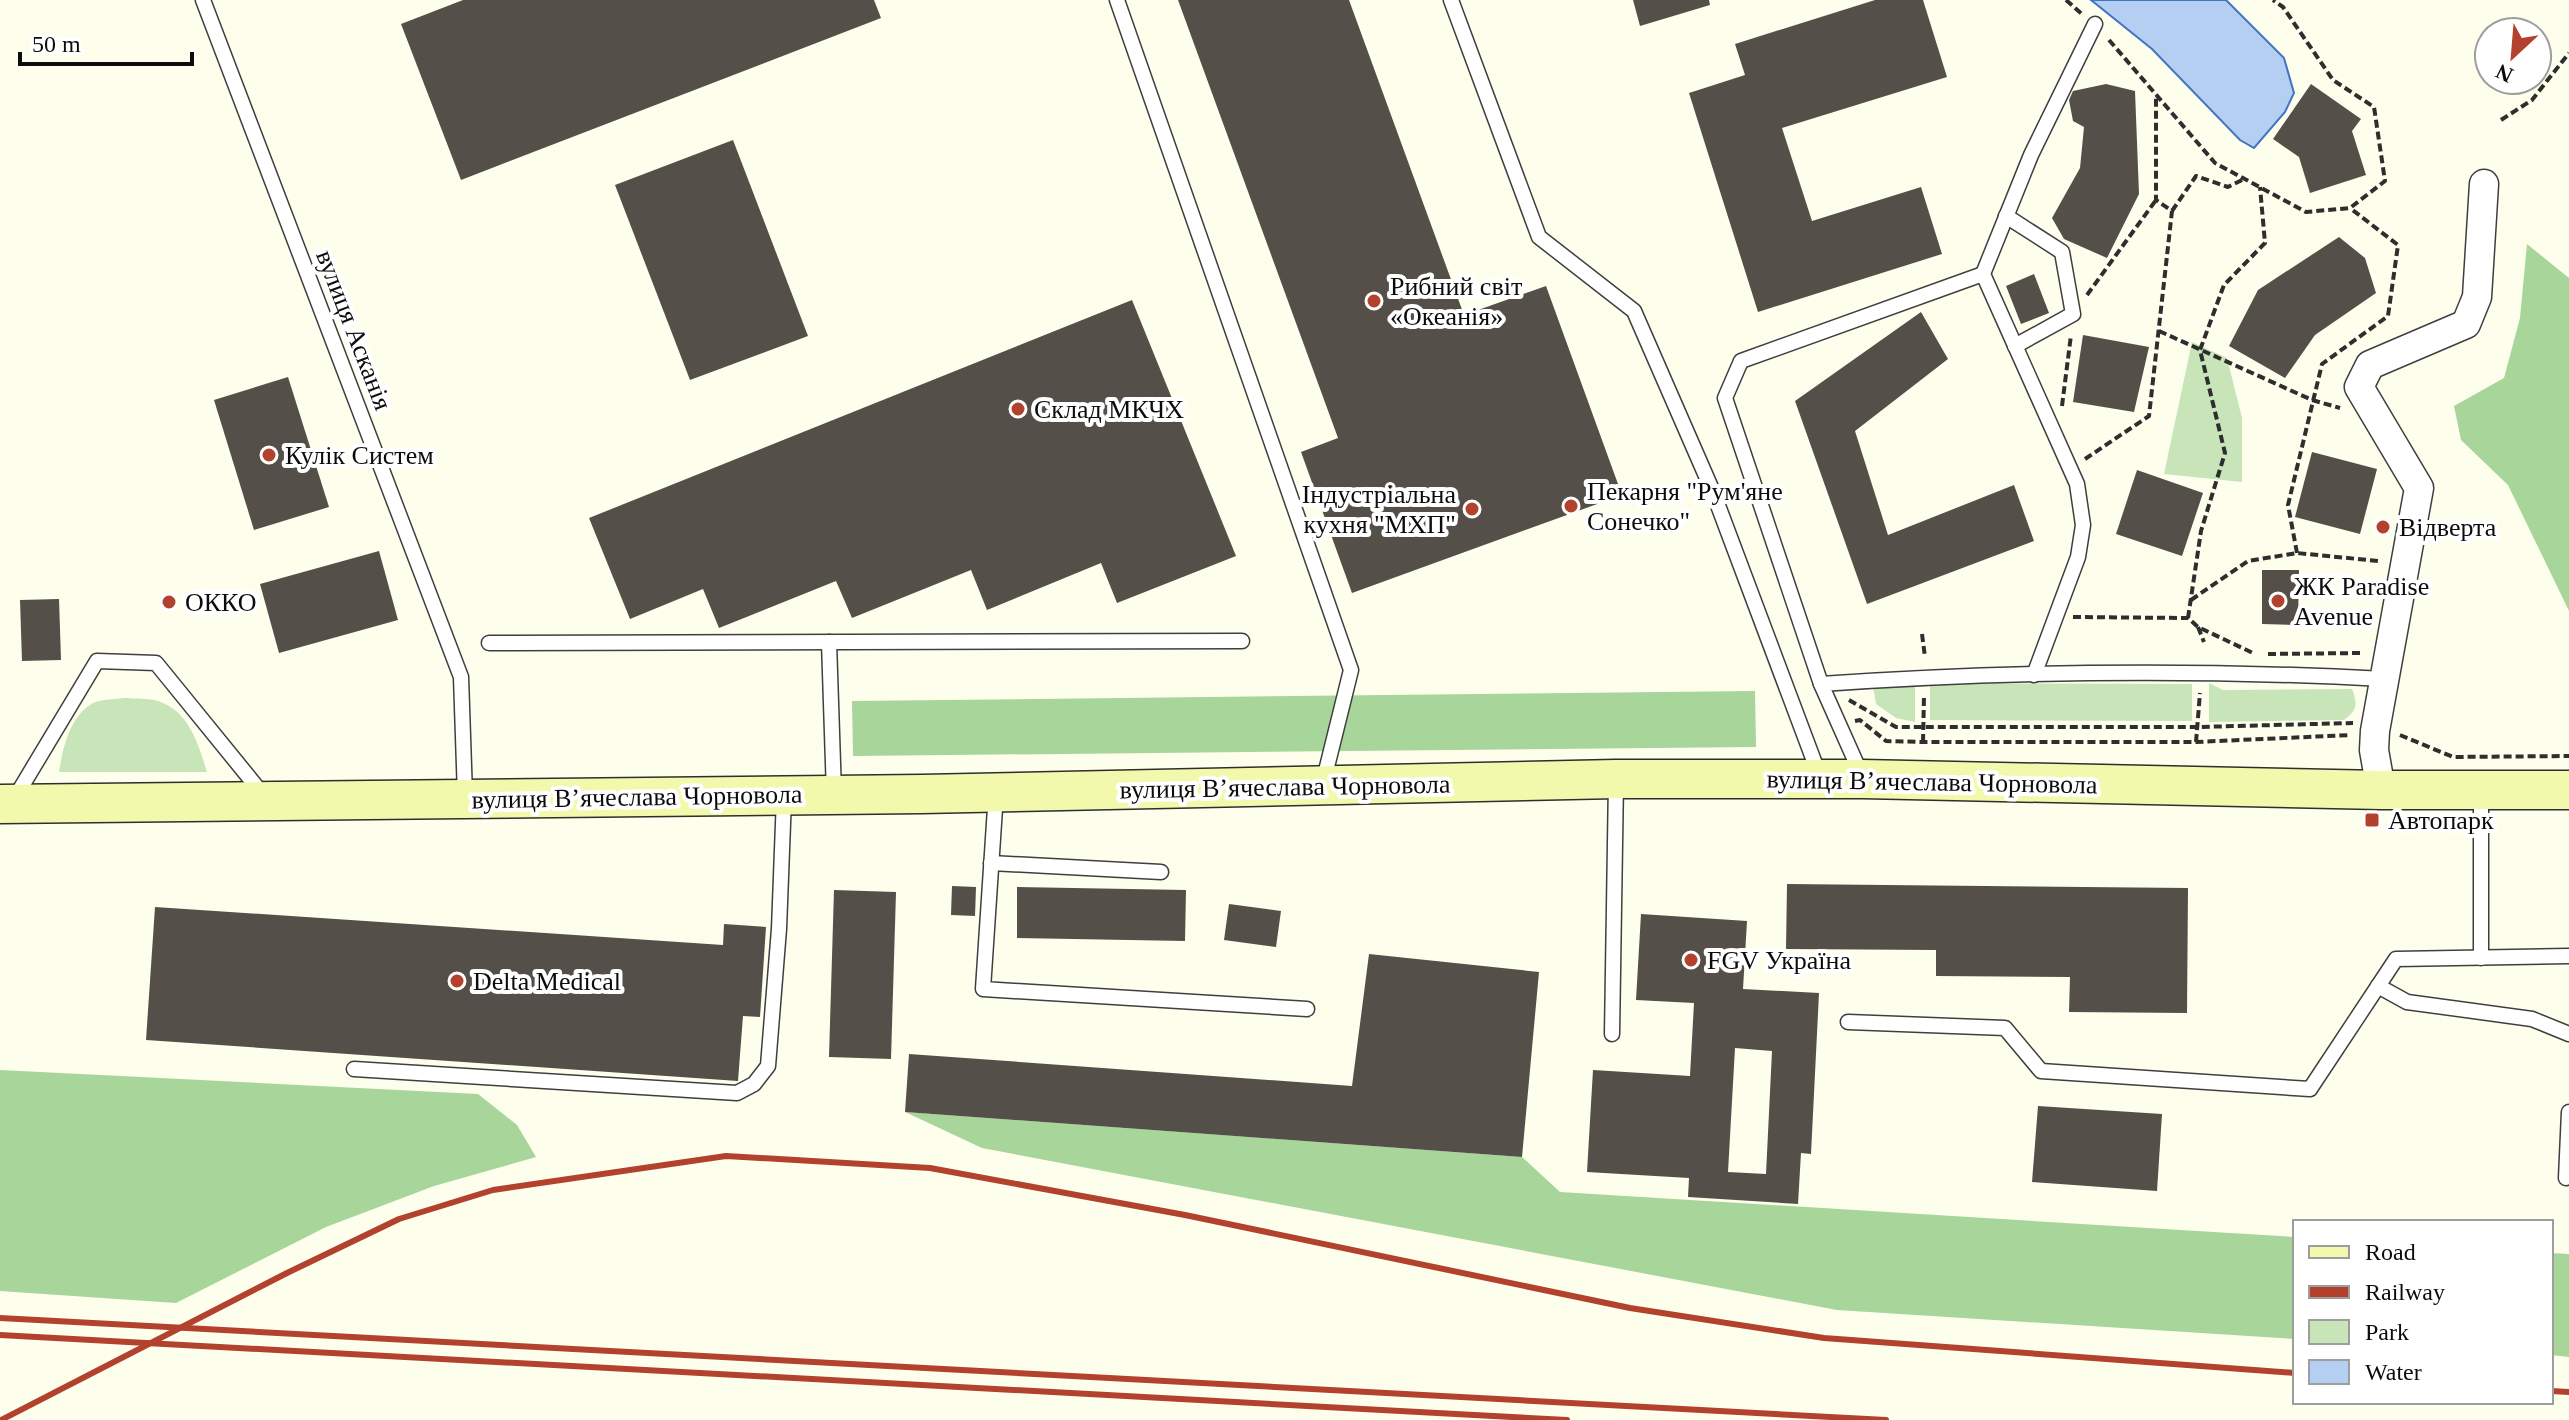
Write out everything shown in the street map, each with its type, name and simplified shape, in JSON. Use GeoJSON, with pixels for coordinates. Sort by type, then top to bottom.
{"type":"FeatureCollection","features":[{"type":"Feature","properties":{"kind":"main road","name":"вулиця Вʼячеслава Чорновола"},"geometry":{"type":"LineString","coordinates":[[5,804],[996,793],[1616,779],[1863,779],[2381,790],[2569,790]]}},
{"type":"Feature","properties":{"kind":"street"},"geometry":{"type":"LineString","coordinates":[[2381,790],[2376,738],[2419,488],[2359,387],[2370,365],[2466,324],[2477,297],[2484,184]]}},
{"type":"Feature","properties":{"kind":"lane","name":"вулиця Асканія"},"geometry":{"type":"LineString","coordinates":[[203,0],[461,677],[465,800]]}},
{"type":"Feature","properties":{"kind":"lane"},"geometry":{"type":"LineString","coordinates":[[1117,0],[1351,670],[1322,787]]}},
{"type":"Feature","properties":{"kind":"lane"},"geometry":{"type":"LineString","coordinates":[[1451,0],[1539,237],[1634,311],[1713,492],[1821,779]]}},
{"type":"Feature","properties":{"kind":"lane"},"geometry":{"type":"LineString","coordinates":[[2034,675],[2078,557],[2083,525],[2077,484],[1983,274],[2031,155],[2095,24]]}},
{"type":"Feature","properties":{"kind":"lane"},"geometry":{"type":"LineString","coordinates":[[2006,216],[2062,252],[2073,314],[2015,346]]}},
{"type":"Feature","properties":{"kind":"lane"},"geometry":{"type":"LineString","coordinates":[[1863,779],[1821,684],[1725,398],[1741,361],[1983,274]]}},
{"type":"Feature","properties":{"kind":"lane"},"geometry":{"type":"LineString","coordinates":[[489,643],[1242,641]]}},
{"type":"Feature","properties":{"kind":"lane"},"geometry":{"type":"LineString","coordinates":[[829,642],[834,795]]}},
{"type":"Feature","properties":{"kind":"lane"},"geometry":{"type":"LineString","coordinates":[[5,804],[97,661],[156,663],[270,803]]}},
{"type":"Feature","properties":{"kind":"lane"},"geometry":{"type":"LineString","coordinates":[[1821,684],[1925,677],[2202,673],[2384,679]]}},
{"type":"Feature","properties":{"kind":"lane"},"geometry":{"type":"LineString","coordinates":[[1612,1034],[1616,779]]}},
{"type":"Feature","properties":{"kind":"lane"},"geometry":{"type":"LineString","coordinates":[[2481,790],[2481,958]]}},
{"type":"Feature","properties":{"kind":"lane"},"geometry":{"type":"LineString","coordinates":[[996,793],[983,989],[1307,1009]]}},
{"type":"Feature","properties":{"kind":"lane"},"geometry":{"type":"LineString","coordinates":[[354,1069],[737,1093],[754,1084],[768,1066],[779,929],[784,795]]}},
{"type":"Feature","properties":{"kind":"lane"},"geometry":{"type":"LineString","coordinates":[[991,863],[1161,872]]}},
{"type":"Feature","properties":{"kind":"lane"},"geometry":{"type":"LineString","coordinates":[[1848,1022],[2005,1028],[2041,1071],[2310,1089],[2396,959],[2569,956]]}},
{"type":"Feature","properties":{"kind":"lane"},"geometry":{"type":"LineString","coordinates":[[2378,986],[2407,1002],[2532,1019],[2569,1034]]}},
{"type":"Feature","properties":{"kind":"lane"},"geometry":{"type":"LineString","coordinates":[[2566,1178],[2569,1112]]}},
{"type":"Feature","properties":{"kind":"path"},"geometry":{"type":"LineString","coordinates":[[2122,54],[2215,163],[2306,212],[2350,208],[2385,181],[2374,107],[2333,80],[2283,7],[2273,0]]}},
{"type":"Feature","properties":{"kind":"path"},"geometry":{"type":"LineString","coordinates":[[2501,120],[2532,100],[2569,53]]}},
{"type":"Feature","properties":{"kind":"path"},"geometry":{"type":"LineString","coordinates":[[2156,96],[2156,200],[2172,211]]}},
{"type":"Feature","properties":{"kind":"path"},"geometry":{"type":"LineString","coordinates":[[2070,469],[2149,416],[2172,211],[2196,176],[2228,187],[2244,179]]}},
{"type":"Feature","properties":{"kind":"path"},"geometry":{"type":"LineString","coordinates":[[2188,618],[2201,531],[2225,453],[2200,350],[2224,285],[2265,243],[2260,187]]}},
{"type":"Feature","properties":{"kind":"path"},"geometry":{"type":"LineString","coordinates":[[2297,553],[2288,505],[2322,364],[2388,316],[2398,245],[2350,208]]}},
{"type":"Feature","properties":{"kind":"path"},"geometry":{"type":"LineString","coordinates":[[2159,331],[2312,400],[2339,407],[2348,419]]}},
{"type":"Feature","properties":{"kind":"path"},"geometry":{"type":"LineString","coordinates":[[2191,600],[2248,561],[2297,553],[2378,561],[2380,547]]}},
{"type":"Feature","properties":{"kind":"path"},"geometry":{"type":"LineString","coordinates":[[2056,617],[2188,618],[2198,627],[2251,654],[2361,654],[2364,639]]}},
{"type":"Feature","properties":{"kind":"path"},"geometry":{"type":"LineString","coordinates":[[2198,627],[2204,642]]}},
{"type":"Feature","properties":{"kind":"path"},"geometry":{"type":"LineString","coordinates":[[1922,634],[1925,657]]}},
{"type":"Feature","properties":{"kind":"path"},"geometry":{"type":"LineString","coordinates":[[1923,742],[1921,728],[1925,682]]}},
{"type":"Feature","properties":{"kind":"path"},"geometry":{"type":"LineString","coordinates":[[1821,684],[1896,727],[2348,725],[2356,722],[2360,714]]}},
{"type":"Feature","properties":{"kind":"path"},"geometry":{"type":"LineString","coordinates":[[2196,742],[2200,693]]}},
{"type":"Feature","properties":{"kind":"path"},"geometry":{"type":"LineString","coordinates":[[1837,722],[1860,720],[1886,741],[2196,742],[2376,738],[2453,757],[2569,756]]}},
{"type":"Feature","properties":{"kind":"green space"},"geometry":{"type":"Polygon","coordinates":[[[2527,244],[2569,278],[2569,611],[2508,485],[2461,440],[2454,406],[2504,378],[2520,318],[2527,244]]]}},
{"type":"Feature","properties":{"kind":"green space"},"geometry":{"type":"Polygon","coordinates":[[[2192,342],[2227,358],[2242,418],[2242,482],[2164,474],[2192,342]]]}},
{"type":"Feature","properties":{"kind":"green space"},"geometry":{"type":"Polygon","coordinates":[[[1930,683],[2192,684],[2192,721],[1930,720],[1930,683]]]}},
{"type":"Feature","properties":{"kind":"green space"},"geometry":{"type":"Polygon","coordinates":[[[2209,683],[2223,690],[2352,689],[2355,707],[2344,720],[2209,722],[2209,683]]]}},
{"type":"Feature","properties":{"kind":"green space"},"geometry":{"type":"Polygon","coordinates":[[[1873,686],[1915,686],[1915,722],[1896,718],[1876,704],[1873,686]]]}},
{"type":"Feature","properties":{"kind":"green space"},"geometry":{"type":"Polygon","coordinates":[[[1755,691],[1756,747],[853,756],[852,701],[1755,691]]]}},
{"type":"Feature","properties":{"kind":"green space"},"geometry":{"type":"Polygon","coordinates":[[[126,698],[158,701],[177,712],[191,729],[207,772],[59,772],[65,743],[78,716],[93,703],[126,698]]]}},
{"type":"Feature","properties":{"kind":"green space"},"geometry":{"type":"Polygon","coordinates":[[[0,1070],[478,1094],[517,1125],[536,1157],[434,1186],[326,1227],[176,1303],[0,1291],[0,1070]]]}},
{"type":"Feature","properties":{"kind":"green space"},"geometry":{"type":"Polygon","coordinates":[[[905,1112],[1522,1157],[1560,1192],[2293,1237],[2293,1339],[1837,1310],[982,1148],[905,1112]]]}},
{"type":"Feature","properties":{"kind":"green space"},"geometry":{"type":"Polygon","coordinates":[[[2553,1253],[2569,1254],[2569,1357],[2553,1355],[2553,1253]]]}},
{"type":"Feature","properties":{"kind":"water"},"geometry":{"type":"Polygon","coordinates":[[[2091,0],[2226,0],[2284,58],[2294,93],[2285,112],[2254,148],[2240,140],[2152,49],[2091,0]]]}},
{"type":"Feature","properties":{"kind":"building"},"geometry":{"type":"Polygon","coordinates":[[[463,0],[874,0],[881,18],[461,180],[401,24],[463,0]]]}},
{"type":"Feature","properties":{"kind":"building","name":"Рибний світ «Океанія»"},"geometry":{"type":"Polygon","coordinates":[[[1178,0],[1349,0],[1464,315],[1546,286],[1622,495],[1352,593],[1301,452],[1338,438],[1178,0]]]}},
{"type":"Feature","properties":{"kind":"building"},"geometry":{"type":"Polygon","coordinates":[[[1633,0],[1709,0],[1710,5],[1640,26],[1633,0]]]}},
{"type":"Feature","properties":{"kind":"building"},"geometry":{"type":"Polygon","coordinates":[[[1875,0],[1923,0],[1947,77],[1782,128],[1812,221],[1921,187],[1942,254],[1758,312],[1689,93],[1745,75],[1735,44],[1875,0]]]}},
{"type":"Feature","properties":{"kind":"building"},"geometry":{"type":"Polygon","coordinates":[[[2106,84],[2135,91],[2139,194],[2107,258],[2064,239],[2052,218],[2080,168],[2084,127],[2073,121],[2069,100],[2073,91],[2106,84]]]}},
{"type":"Feature","properties":{"kind":"building"},"geometry":{"type":"Polygon","coordinates":[[[2311,84],[2361,119],[2352,131],[2366,175],[2310,193],[2299,157],[2273,139],[2311,84]]]}},
{"type":"Feature","properties":{"kind":"building"},"geometry":{"type":"Polygon","coordinates":[[[733,140],[808,336],[690,380],[615,185],[733,140]]]}},
{"type":"Feature","properties":{"kind":"building"},"geometry":{"type":"Polygon","coordinates":[[[2339,237],[2365,258],[2376,293],[2315,335],[2285,378],[2229,346],[2258,290],[2339,237]]]}},
{"type":"Feature","properties":{"kind":"building"},"geometry":{"type":"Polygon","coordinates":[[[2034,274],[2049,313],[2021,324],[2006,286],[2034,274]]]}},
{"type":"Feature","properties":{"kind":"building","name":"Склад МКЧХ"},"geometry":{"type":"Polygon","coordinates":[[[1132,300],[1236,556],[1117,603],[1101,563],[987,610],[971,570],[852,618],[836,581],[719,628],[703,589],[630,619],[589,518],[1132,300]]]}},
{"type":"Feature","properties":{"kind":"building"},"geometry":{"type":"Polygon","coordinates":[[[1921,312],[1948,359],[1855,431],[1888,535],[2014,485],[2034,541],[1867,604],[1795,401],[1921,312]]]}},
{"type":"Feature","properties":{"kind":"building"},"geometry":{"type":"Polygon","coordinates":[[[2083,335],[2149,347],[2134,412],[2073,402],[2083,335]]]}},
{"type":"Feature","properties":{"kind":"building"},"geometry":{"type":"Polygon","coordinates":[[[288,377],[329,507],[254,530],[214,400],[288,377]]]}},
{"type":"Feature","properties":{"kind":"building"},"geometry":{"type":"Polygon","coordinates":[[[2312,452],[2377,469],[2360,534],[2295,517],[2312,452]]]}},
{"type":"Feature","properties":{"kind":"building"},"geometry":{"type":"Polygon","coordinates":[[[2137,470],[2203,493],[2182,556],[2116,534],[2137,470]]]}},
{"type":"Feature","properties":{"kind":"building"},"geometry":{"type":"Polygon","coordinates":[[[379,551],[398,620],[279,653],[260,584],[379,551]]]}},
{"type":"Feature","properties":{"kind":"building"},"geometry":{"type":"Polygon","coordinates":[[[2262,570],[2299,570],[2298,625],[2262,624],[2262,570]]]}},
{"type":"Feature","properties":{"kind":"building"},"geometry":{"type":"Polygon","coordinates":[[[59,599],[61,660],[22,661],[20,600],[59,599]]]}},
{"type":"Feature","properties":{"kind":"building"},"geometry":{"type":"Polygon","coordinates":[[[1787,884],[2188,888],[2187,1013],[2069,1012],[2070,977],[1936,976],[1936,950],[1786,949],[1787,884]]]}},
{"type":"Feature","properties":{"kind":"building"},"geometry":{"type":"Polygon","coordinates":[[[952,886],[976,887],[975,916],[951,915],[952,886]]]}},
{"type":"Feature","properties":{"kind":"building"},"geometry":{"type":"Polygon","coordinates":[[[1017,887],[1186,890],[1185,941],[1017,938],[1017,887]]]}},
{"type":"Feature","properties":{"kind":"building"},"geometry":{"type":"Polygon","coordinates":[[[834,890],[896,892],[891,1059],[829,1057],[834,890]]]}},
{"type":"Feature","properties":{"kind":"building"},"geometry":{"type":"Polygon","coordinates":[[[1229,904],[1281,911],[1276,947],[1224,940],[1229,904]]]}},
{"type":"Feature","properties":{"kind":"building","name":"Delta Medical"},"geometry":{"type":"Polygon","coordinates":[[[155,907],[723,945],[724,924],[766,927],[760,1017],[743,1016],[738,1081],[146,1040],[155,907]]]}},
{"type":"Feature","properties":{"kind":"building"},"geometry":{"type":"Polygon","coordinates":[[[1641,914],[1747,921],[1743,989],[1819,993],[1811,1154],[1801,1153],[1798,1204],[1688,1197],[1689,1178],[1587,1172],[1593,1070],[1690,1076],[1694,1003],[1636,1000],[1641,914]],[[1735,1048],[1728,1172],[1766,1174],[1772,1051],[1735,1048]]]}},
{"type":"Feature","properties":{"kind":"building"},"geometry":{"type":"Polygon","coordinates":[[[1369,954],[1539,972],[1522,1157],[905,1112],[909,1054],[1352,1086],[1369,954]]]}},
{"type":"Feature","properties":{"kind":"building"},"geometry":{"type":"Polygon","coordinates":[[[2038,1106],[2162,1114],[2157,1191],[2032,1182],[2038,1106]]]}},
{"type":"Feature","properties":{"kind":"railway"},"geometry":{"type":"LineString","coordinates":[[1,1420],[399,1219],[493,1190],[726,1156],[930,1168],[1185,1215],[1630,1308],[1824,1338],[2293,1373]]}},
{"type":"Feature","properties":{"kind":"railway"},"geometry":{"type":"LineString","coordinates":[[0,1318],[1886,1420]]}},
{"type":"Feature","properties":{"kind":"railway"},"geometry":{"type":"LineString","coordinates":[[0,1335],[1567,1420]]}},
{"type":"Feature","properties":{"kind":"railway"},"geometry":{"type":"LineString","coordinates":[[2553,1391],[2569,1392]]}},
{"type":"Feature","properties":{"kind":"place","name":"Рибний світ «Океанія»"},"geometry":{"type":"Point","coordinates":[1374,301]}},
{"type":"Feature","properties":{"kind":"place","name":"Склад МКЧХ"},"geometry":{"type":"Point","coordinates":[1018,409]}},
{"type":"Feature","properties":{"kind":"place","name":"Кулік Систем"},"geometry":{"type":"Point","coordinates":[269,455]}},
{"type":"Feature","properties":{"kind":"place","name":"Пекарня \"Рум'яне Сонечко\""},"geometry":{"type":"Point","coordinates":[1571,506]}},
{"type":"Feature","properties":{"kind":"place","name":"Індустріальна кухня \"МХП\""},"geometry":{"type":"Point","coordinates":[1472,509]}},
{"type":"Feature","properties":{"kind":"place","name":"Відверта"},"geometry":{"type":"Point","coordinates":[2383,527]}},
{"type":"Feature","properties":{"kind":"place","name":"ЖК Paradise Avenue"},"geometry":{"type":"Point","coordinates":[2278,601]}},
{"type":"Feature","properties":{"kind":"place","name":"ОККО"},"geometry":{"type":"Point","coordinates":[169,602]}},
{"type":"Feature","properties":{"kind":"place","name":"Автопарк"},"geometry":{"type":"Point","coordinates":[2372,820]}},
{"type":"Feature","properties":{"kind":"place","name":"FGV Україна"},"geometry":{"type":"Point","coordinates":[1691,960]}},
{"type":"Feature","properties":{"kind":"place","name":"Delta Medical"},"geometry":{"type":"Point","coordinates":[457,981]}}]}
